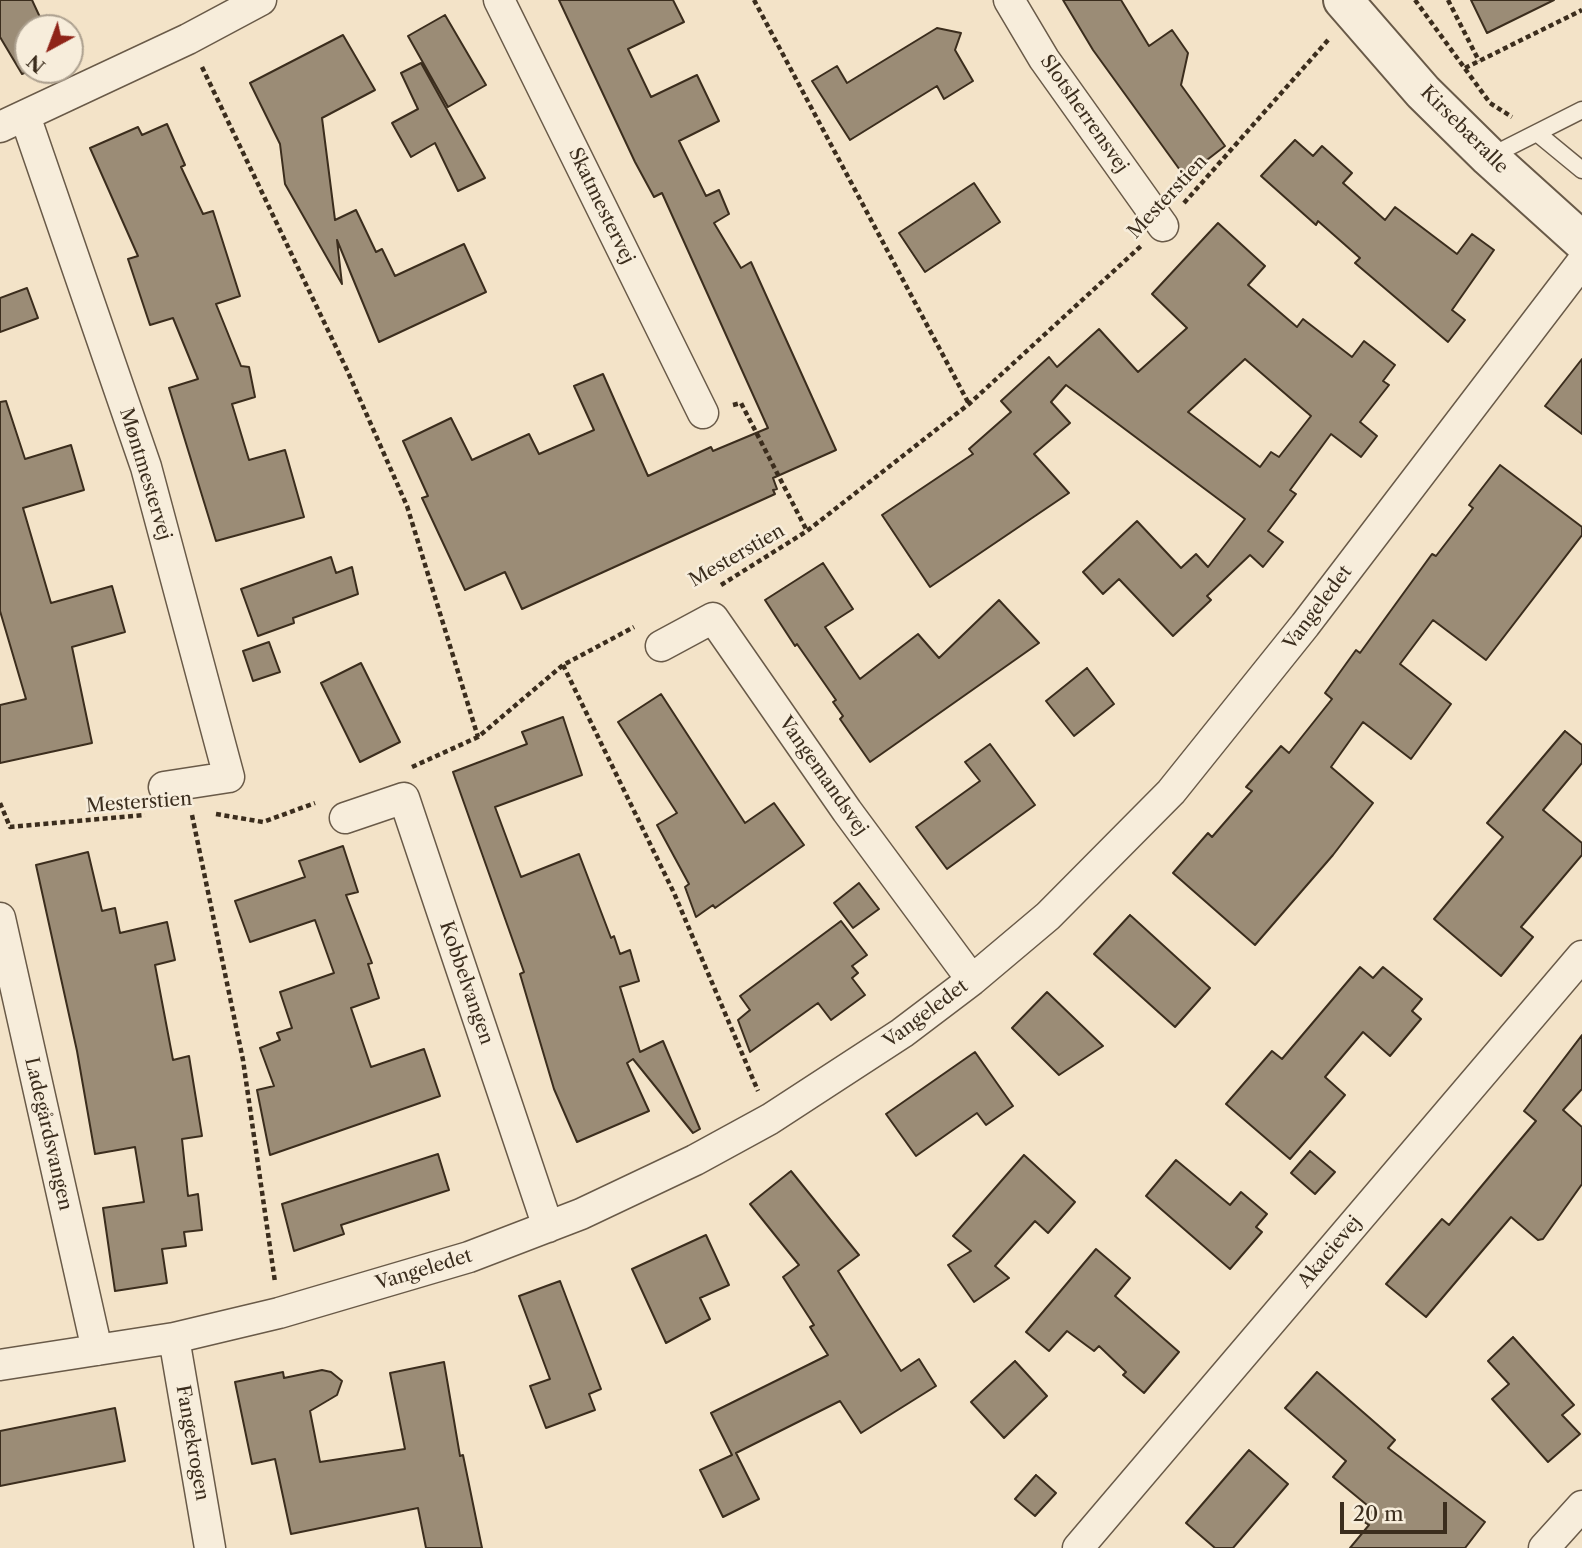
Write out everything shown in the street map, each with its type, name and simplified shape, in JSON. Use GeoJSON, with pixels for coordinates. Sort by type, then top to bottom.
{"type":"FeatureCollection","features":[{"type":"Feature","properties":{"kind":"street"},"geometry":{"type":"LineString","coordinates":[[12,121],[188,39],[261,0]]}},
{"type":"Feature","properties":{"kind":"street","name":"Skatmestervej"},"geometry":{"type":"LineString","coordinates":[[499,0],[703,412]]}},
{"type":"Feature","properties":{"kind":"street","name":"Slotsherrensvej"},"geometry":{"type":"LineString","coordinates":[[1009,0],[1044,59],[1163,226]]}},
{"type":"Feature","properties":{"kind":"street","name":"Kirsebæralle"},"geometry":{"type":"LineString","coordinates":[[1348,6],[1423,92],[1489,157],[1582,241]]}},
{"type":"Feature","properties":{"kind":"street","name":"Møntmestervej"},"geometry":{"type":"LineString","coordinates":[[12,121],[146,467],[229,777],[164,787]]}},
{"type":"Feature","properties":{"kind":"street","name":"Vangeledet"},"geometry":{"type":"LineString","coordinates":[[0,1365],[174,1338],[279,1313],[456,1261],[548,1227],[661,1177],[770,1119],[891,1041],[972,980],[1048,916],[1119,847],[1213,743],[1582,262]]}},
{"type":"Feature","properties":{"kind":"street","name":"Vangemandsvej"},"geometry":{"type":"LineString","coordinates":[[661,646],[713,618],[847,811],[972,980]]}},
{"type":"Feature","properties":{"kind":"street","name":"Kobbelvangen"},"geometry":{"type":"LineString","coordinates":[[335,808],[404,798],[548,1227]]}},
{"type":"Feature","properties":{"kind":"street","name":"Ladegårdsvangen"},"geometry":{"type":"LineString","coordinates":[[0,918],[97,1350]]}},
{"type":"Feature","properties":{"kind":"street","name":"Akacievej"},"geometry":{"type":"LineString","coordinates":[[1078,1548],[1582,956]]}},
{"type":"Feature","properties":{"kind":"street","name":"Fangekrogen"},"geometry":{"type":"LineString","coordinates":[[174,1338],[210,1548]]}},
{"type":"Feature","properties":{"kind":"street"},"geometry":{"type":"LineString","coordinates":[[1544,1548],[1582,1506]]}},
{"type":"Feature","properties":{"kind":"lane"},"geometry":{"type":"LineString","coordinates":[[1489,157],[1582,110]]}},
{"type":"Feature","properties":{"kind":"lane"},"geometry":{"type":"LineString","coordinates":[[1537,133],[1582,170]]}},
{"type":"Feature","properties":{"kind":"path"},"geometry":{"type":"LineString","coordinates":[[754,0],[968,404]]}},
{"type":"Feature","properties":{"kind":"path"},"geometry":{"type":"LineString","coordinates":[[1415,0],[1490,103],[1537,133]]}},
{"type":"Feature","properties":{"kind":"path"},"geometry":{"type":"LineString","coordinates":[[1448,0],[1479,61]]}},
{"type":"Feature","properties":{"kind":"path","name":"Mesterstien"},"geometry":{"type":"LineString","coordinates":[[712,589],[807,531],[968,404],[1163,226],[1348,6]]}},
{"type":"Feature","properties":{"kind":"path"},"geometry":{"type":"LineString","coordinates":[[1465,68],[1582,10]]}},
{"type":"Feature","properties":{"kind":"path"},"geometry":{"type":"LineString","coordinates":[[188,39],[347,370],[407,506],[478,737]]}},
{"type":"Feature","properties":{"kind":"path"},"geometry":{"type":"LineString","coordinates":[[703,412],[741,402],[807,531]]}},
{"type":"Feature","properties":{"kind":"path"},"geometry":{"type":"LineString","coordinates":[[410,768],[478,737],[563,665],[638,625]]}},
{"type":"Feature","properties":{"kind":"path"},"geometry":{"type":"LineString","coordinates":[[563,665],[674,893],[770,1119]]}},
{"type":"Feature","properties":{"kind":"path","name":"Mesterstien"},"geometry":{"type":"LineString","coordinates":[[0,803],[10,827],[149,814]]}},
{"type":"Feature","properties":{"kind":"path","name":"Mesterstien"},"geometry":{"type":"LineString","coordinates":[[279,1313],[243,1060],[191,811],[263,821],[335,808]]}},
{"type":"Feature","properties":{"kind":"building"},"geometry":{"type":"Polygon","coordinates":[[[0,0],[32,0],[38,14],[14,14],[14,61],[0,37],[0,0]]]}},
{"type":"Feature","properties":{"kind":"building"},"geometry":{"type":"Polygon","coordinates":[[[559,0],[673,0],[684,22],[628,49],[651,97],[697,75],[719,121],[679,141],[706,196],[719,190],[729,214],[714,223],[741,268],[751,262],[836,450],[773,478],[777,489],[773,490],[775,494],[522,609],[505,572],[465,590],[422,498],[428,496],[403,441],[451,418],[472,460],[529,434],[539,454],[594,430],[574,386],[603,374],[648,476],[711,447],[713,451],[768,428],[662,193],[654,197],[635,162],[559,0]]]}},
{"type":"Feature","properties":{"kind":"building"},"geometry":{"type":"Polygon","coordinates":[[[1063,0],[1121,0],[1149,46],[1172,30],[1188,53],[1181,85],[1225,146],[1185,177],[1093,50],[1063,0]]]}},
{"type":"Feature","properties":{"kind":"building"},"geometry":{"type":"Polygon","coordinates":[[[1471,0],[1554,0],[1487,33],[1471,0]]]}},
{"type":"Feature","properties":{"kind":"building"},"geometry":{"type":"Polygon","coordinates":[[[445,15],[486,85],[448,107],[408,36],[445,15]]]}},
{"type":"Feature","properties":{"kind":"building"},"geometry":{"type":"Polygon","coordinates":[[[937,28],[961,33],[955,50],[973,81],[944,99],[937,86],[850,140],[812,81],[837,66],[847,83],[937,28]]]}},
{"type":"Feature","properties":{"kind":"building"},"geometry":{"type":"Polygon","coordinates":[[[343,35],[375,90],[322,118],[335,220],[356,210],[376,252],[382,249],[395,276],[464,244],[486,292],[379,342],[337,240],[342,284],[285,184],[280,144],[250,83],[343,35]]]}},
{"type":"Feature","properties":{"kind":"building"},"geometry":{"type":"Polygon","coordinates":[[[421,63],[485,178],[458,191],[435,143],[411,157],[392,123],[418,109],[401,73],[421,63]]]}},
{"type":"Feature","properties":{"kind":"building"},"geometry":{"type":"Polygon","coordinates":[[[167,124],[185,165],[181,167],[203,214],[213,211],[240,296],[216,304],[241,366],[249,367],[255,397],[232,404],[249,460],[285,450],[304,517],[216,541],[169,388],[198,379],[173,318],[150,325],[128,259],[138,256],[90,148],[138,127],[142,135],[167,124]]]}},
{"type":"Feature","properties":{"kind":"building"},"geometry":{"type":"Polygon","coordinates":[[[1295,140],[1313,156],[1322,146],[1352,173],[1343,183],[1385,220],[1395,207],[1457,254],[1472,234],[1494,250],[1452,310],[1465,320],[1448,342],[1355,263],[1360,258],[1318,221],[1316,225],[1261,176],[1295,140]]]}},
{"type":"Feature","properties":{"kind":"building"},"geometry":{"type":"Polygon","coordinates":[[[974,183],[1000,222],[925,272],[899,233],[974,183]]]}},
{"type":"Feature","properties":{"kind":"building"},"geometry":{"type":"Polygon","coordinates":[[[1218,223],[1265,266],[1248,285],[1297,327],[1303,319],[1352,357],[1364,341],[1395,365],[1383,381],[1389,385],[1360,422],[1377,436],[1361,457],[1331,434],[1290,490],[1296,494],[1268,531],[1283,542],[1263,567],[1250,555],[1207,596],[1211,600],[1173,636],[1119,579],[1103,594],[1083,572],[1137,521],[1181,568],[1196,554],[1208,567],[1245,519],[1066,385],[1051,402],[1070,423],[1034,454],[1069,493],[930,587],[882,515],[973,454],[969,449],[1011,412],[1001,401],[1049,357],[1057,367],[1099,329],[1138,372],[1187,328],[1152,294],[1218,223]],[[1245,359],[1188,412],[1260,467],[1271,452],[1279,457],[1311,416],[1245,359]]]}},
{"type":"Feature","properties":{"kind":"building"},"geometry":{"type":"Polygon","coordinates":[[[27,288],[38,318],[0,332],[0,298],[27,288]]]}},
{"type":"Feature","properties":{"kind":"building"},"geometry":{"type":"Polygon","coordinates":[[[1582,359],[1582,434],[1545,406],[1582,359]]]}},
{"type":"Feature","properties":{"kind":"building"},"geometry":{"type":"Polygon","coordinates":[[[6,401],[25,459],[71,445],[84,490],[23,508],[51,603],[112,586],[125,632],[72,647],[92,743],[0,763],[0,705],[26,699],[0,611],[0,402],[6,401]]]}},
{"type":"Feature","properties":{"kind":"building"},"geometry":{"type":"Polygon","coordinates":[[[1500,465],[1582,527],[1582,535],[1486,660],[1433,620],[1400,664],[1451,704],[1411,759],[1363,722],[1331,767],[1373,803],[1333,855],[1255,945],[1173,873],[1208,833],[1212,837],[1252,791],[1246,787],[1281,746],[1289,753],[1332,699],[1325,693],[1356,650],[1360,653],[1432,554],[1436,556],[1473,508],[1469,505],[1500,465]]]}},
{"type":"Feature","properties":{"kind":"building"},"geometry":{"type":"Polygon","coordinates":[[[331,557],[336,573],[352,567],[358,594],[293,618],[294,623],[258,636],[241,589],[331,557]]]}},
{"type":"Feature","properties":{"kind":"building"},"geometry":{"type":"Polygon","coordinates":[[[823,563],[853,609],[825,627],[860,679],[918,634],[939,658],[999,600],[1039,643],[870,762],[840,719],[843,716],[833,702],[836,700],[797,644],[795,646],[765,600],[823,563]]]}},
{"type":"Feature","properties":{"kind":"building"},"geometry":{"type":"Polygon","coordinates":[[[269,642],[280,672],[253,681],[243,651],[269,642]]]}},
{"type":"Feature","properties":{"kind":"building"},"geometry":{"type":"Polygon","coordinates":[[[361,663],[400,742],[360,762],[321,683],[361,663]]]}},
{"type":"Feature","properties":{"kind":"building"},"geometry":{"type":"Polygon","coordinates":[[[1087,668],[1114,704],[1074,736],[1046,701],[1087,668]]]}},
{"type":"Feature","properties":{"kind":"building"},"geometry":{"type":"Polygon","coordinates":[[[661,694],[745,823],[774,803],[804,845],[715,908],[713,905],[696,917],[685,887],[689,884],[657,825],[677,813],[618,722],[661,694]]]}},
{"type":"Feature","properties":{"kind":"building"},"geometry":{"type":"Polygon","coordinates":[[[563,717],[582,775],[495,807],[521,877],[579,854],[611,938],[614,936],[620,954],[630,950],[639,981],[620,987],[640,1052],[663,1041],[700,1129],[693,1133],[633,1059],[627,1063],[649,1111],[577,1142],[554,1089],[520,974],[524,972],[453,772],[527,744],[522,732],[563,717]]]}},
{"type":"Feature","properties":{"kind":"building"},"geometry":{"type":"Polygon","coordinates":[[[1565,731],[1582,745],[1582,763],[1543,810],[1582,843],[1582,855],[1521,927],[1533,937],[1501,976],[1434,919],[1503,837],[1487,823],[1565,731]]]}},
{"type":"Feature","properties":{"kind":"building"},"geometry":{"type":"Polygon","coordinates":[[[990,744],[1035,805],[947,869],[916,827],[980,781],[965,762],[990,744]]]}},
{"type":"Feature","properties":{"kind":"building"},"geometry":{"type":"Polygon","coordinates":[[[343,846],[358,892],[346,895],[372,963],[368,964],[379,998],[351,1008],[371,1067],[424,1049],[440,1096],[270,1155],[257,1090],[274,1086],[260,1048],[280,1040],[277,1033],[292,1028],[280,992],[334,973],[315,920],[250,942],[235,901],[305,877],[299,861],[343,846]]]}},
{"type":"Feature","properties":{"kind":"building"},"geometry":{"type":"Polygon","coordinates":[[[88,852],[102,911],[115,908],[120,933],[167,922],[175,960],[155,965],[173,1060],[189,1056],[202,1136],[182,1139],[188,1196],[198,1194],[202,1230],[184,1232],[186,1246],[162,1249],[167,1283],[115,1291],[103,1208],[144,1202],[135,1147],[95,1154],[77,1051],[36,865],[88,852]]]}},
{"type":"Feature","properties":{"kind":"building"},"geometry":{"type":"Polygon","coordinates":[[[859,883],[879,909],[853,928],[834,903],[859,883]]]}},
{"type":"Feature","properties":{"kind":"building"},"geometry":{"type":"Polygon","coordinates":[[[1130,915],[1210,988],[1175,1027],[1094,954],[1130,915]]]}},
{"type":"Feature","properties":{"kind":"building"},"geometry":{"type":"Polygon","coordinates":[[[841,921],[867,955],[852,966],[858,973],[852,978],[865,995],[831,1020],[818,1003],[750,1052],[738,1020],[750,1010],[740,996],[841,921]]]}},
{"type":"Feature","properties":{"kind":"building"},"geometry":{"type":"Polygon","coordinates":[[[1360,967],[1373,978],[1383,967],[1422,999],[1412,1011],[1421,1019],[1390,1056],[1363,1032],[1325,1077],[1345,1095],[1290,1159],[1226,1104],[1272,1051],[1282,1059],[1360,967]]]}},
{"type":"Feature","properties":{"kind":"building"},"geometry":{"type":"Polygon","coordinates":[[[1047,992],[1103,1046],[1059,1075],[1012,1028],[1047,992]]]}},
{"type":"Feature","properties":{"kind":"building"},"geometry":{"type":"Polygon","coordinates":[[[1582,1035],[1582,1089],[1563,1110],[1582,1127],[1582,1184],[1543,1239],[1538,1240],[1511,1217],[1426,1317],[1386,1284],[1442,1219],[1449,1225],[1536,1121],[1524,1111],[1582,1035]]]}},
{"type":"Feature","properties":{"kind":"building"},"geometry":{"type":"Polygon","coordinates":[[[975,1052],[1013,1106],[986,1125],[977,1113],[916,1156],[886,1114],[975,1052]]]}},
{"type":"Feature","properties":{"kind":"building"},"geometry":{"type":"Polygon","coordinates":[[[1310,1151],[1335,1172],[1315,1194],[1291,1173],[1310,1151]]]}},
{"type":"Feature","properties":{"kind":"building"},"geometry":{"type":"Polygon","coordinates":[[[438,1154],[449,1190],[341,1225],[344,1234],[294,1251],[282,1204],[438,1154]]]}},
{"type":"Feature","properties":{"kind":"building"},"geometry":{"type":"Polygon","coordinates":[[[1024,1155],[1075,1202],[1048,1233],[1035,1221],[995,1266],[1009,1278],[974,1302],[948,1265],[971,1251],[953,1236],[1024,1155]]]}},
{"type":"Feature","properties":{"kind":"building"},"geometry":{"type":"Polygon","coordinates":[[[1176,1160],[1230,1205],[1241,1192],[1267,1214],[1256,1227],[1262,1232],[1230,1269],[1146,1196],[1176,1160]]]}},
{"type":"Feature","properties":{"kind":"building"},"geometry":{"type":"Polygon","coordinates":[[[791,1171],[859,1255],[838,1271],[901,1371],[919,1359],[936,1386],[861,1433],[840,1401],[736,1453],[759,1499],[723,1517],[700,1470],[732,1455],[711,1413],[828,1355],[810,1327],[814,1325],[783,1277],[799,1265],[750,1204],[791,1171]]]}},
{"type":"Feature","properties":{"kind":"building"},"geometry":{"type":"Polygon","coordinates":[[[706,1235],[729,1285],[700,1298],[710,1319],[666,1343],[632,1269],[706,1235]]]}},
{"type":"Feature","properties":{"kind":"building"},"geometry":{"type":"Polygon","coordinates":[[[1096,1249],[1130,1278],[1115,1296],[1179,1352],[1144,1393],[1123,1375],[1126,1372],[1099,1346],[1094,1351],[1067,1331],[1049,1351],[1026,1332],[1096,1249]]]}},
{"type":"Feature","properties":{"kind":"building"},"geometry":{"type":"Polygon","coordinates":[[[560,1281],[601,1389],[589,1394],[595,1410],[546,1428],[530,1386],[550,1379],[519,1296],[560,1281]]]}},
{"type":"Feature","properties":{"kind":"building"},"geometry":{"type":"Polygon","coordinates":[[[1513,1337],[1574,1405],[1562,1415],[1580,1434],[1548,1462],[1492,1399],[1509,1384],[1488,1361],[1513,1337]]]}},
{"type":"Feature","properties":{"kind":"building"},"geometry":{"type":"Polygon","coordinates":[[[1015,1361],[1047,1396],[1004,1438],[971,1402],[1015,1361]]]}},
{"type":"Feature","properties":{"kind":"building"},"geometry":{"type":"Polygon","coordinates":[[[444,1362],[460,1456],[463,1455],[482,1548],[426,1548],[418,1508],[291,1534],[275,1459],[252,1464],[235,1382],[283,1372],[284,1378],[322,1370],[331,1372],[342,1381],[337,1395],[310,1411],[320,1462],[405,1449],[390,1373],[444,1362]]]}},
{"type":"Feature","properties":{"kind":"building"},"geometry":{"type":"Polygon","coordinates":[[[1317,1372],[1395,1440],[1388,1448],[1485,1522],[1465,1548],[1350,1548],[1369,1525],[1364,1522],[1373,1510],[1333,1477],[1346,1461],[1285,1408],[1317,1372]]]}},
{"type":"Feature","properties":{"kind":"building"},"geometry":{"type":"Polygon","coordinates":[[[115,1408],[125,1461],[0,1486],[0,1431],[115,1408]]]}},
{"type":"Feature","properties":{"kind":"building"},"geometry":{"type":"Polygon","coordinates":[[[1249,1450],[1288,1484],[1233,1548],[1215,1548],[1186,1523],[1249,1450]]]}},
{"type":"Feature","properties":{"kind":"building"},"geometry":{"type":"Polygon","coordinates":[[[1036,1475],[1056,1493],[1035,1516],[1015,1499],[1036,1475]]]}}]}
